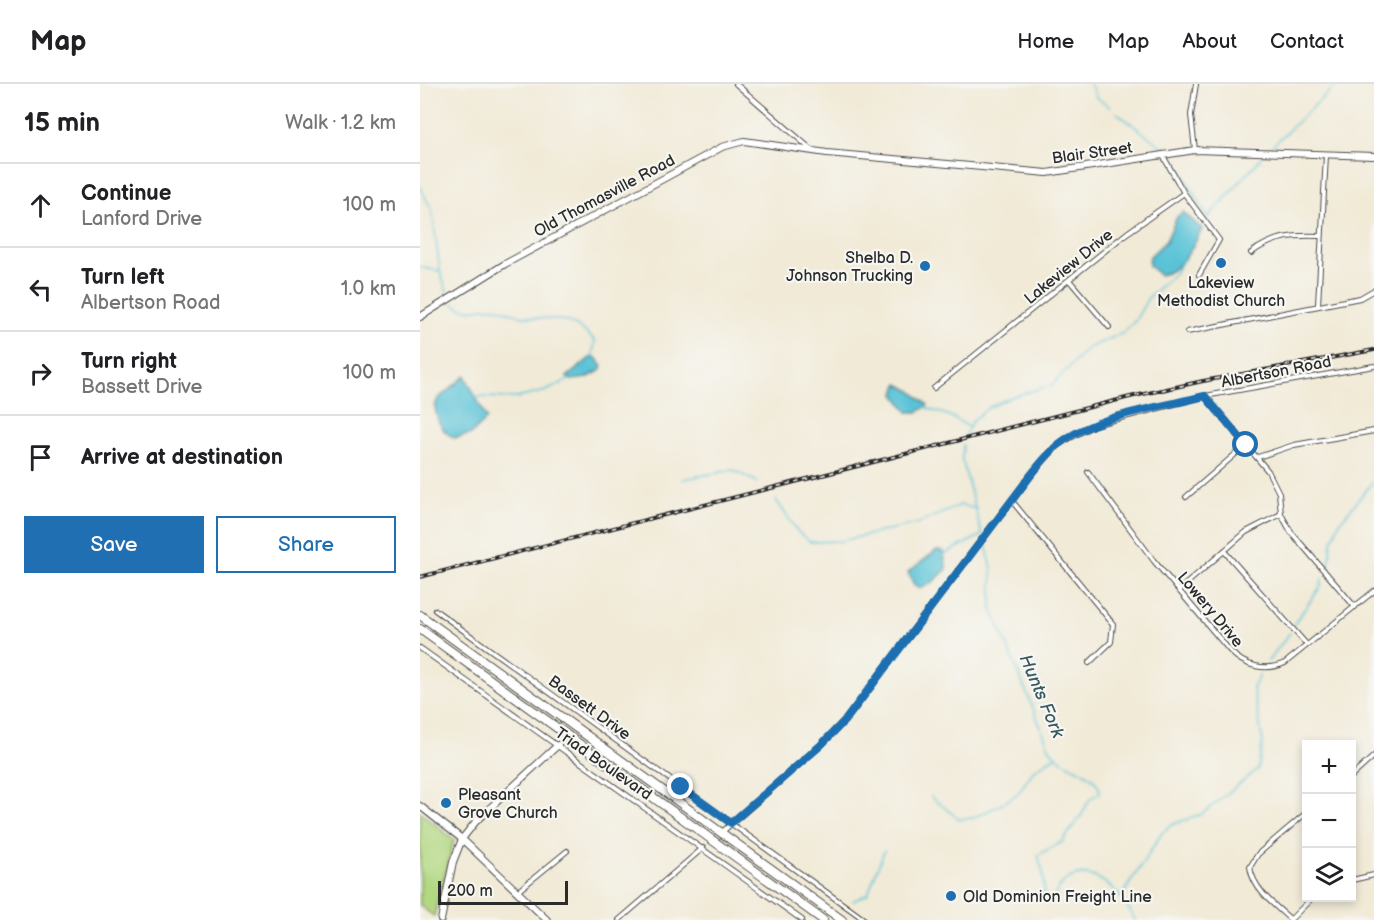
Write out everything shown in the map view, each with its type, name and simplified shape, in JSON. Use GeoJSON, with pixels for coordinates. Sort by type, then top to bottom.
{"type":"FeatureCollection","features":[{"type":"Feature","properties":{"kind":"highway"},"geometry":{"type":"LineString","coordinates":[[420,615],[842,920]]}},
{"type":"Feature","properties":{"kind":"highway"},"geometry":{"type":"LineString","coordinates":[[420,629],[823,920]]}},
{"type":"Feature","properties":{"kind":"street"},"geometry":{"type":"LineString","coordinates":[[736,84],[813,151]]}},
{"type":"Feature","properties":{"kind":"street"},"geometry":{"type":"LineString","coordinates":[[1195,150],[1191,115],[1196,84]]}},
{"type":"Feature","properties":{"kind":"street","name":"Old Thomasville Road"},"geometry":{"type":"LineString","coordinates":[[420,317],[505,264],[722,147],[757,141],[813,151]]}},
{"type":"Feature","properties":{"kind":"street","name":"Blair Street"},"geometry":{"type":"LineString","coordinates":[[813,151],[1047,173],[1195,150],[1374,156]]}},
{"type":"Feature","properties":{"kind":"street"},"geometry":{"type":"LineString","coordinates":[[1162,154],[1184,193],[1219,240],[1199,274]]}},
{"type":"Feature","properties":{"kind":"street"},"geometry":{"type":"LineString","coordinates":[[1318,305],[1326,155]]}},
{"type":"Feature","properties":{"kind":"street","name":"Lakeview Drive"},"geometry":{"type":"LineString","coordinates":[[934,388],[1127,233],[1184,193]]}},
{"type":"Feature","properties":{"kind":"street"},"geometry":{"type":"LineString","coordinates":[[1251,253],[1270,240],[1278,238],[1320,236]]}},
{"type":"Feature","properties":{"kind":"street"},"geometry":{"type":"LineString","coordinates":[[1069,280],[1109,327]]}},
{"type":"Feature","properties":{"kind":"street"},"geometry":{"type":"LineString","coordinates":[[1187,332],[1360,298],[1374,290]]}},
{"type":"Feature","properties":{"kind":"street","name":"Albertson Road"},"geometry":{"type":"LineString","coordinates":[[722,832],[821,745],[847,718],[1047,456],[1075,433],[1115,418],[1205,396],[1374,366]]}},
{"type":"Feature","properties":{"kind":"street"},"geometry":{"type":"LineString","coordinates":[[1205,396],[1258,458],[1276,485],[1281,514],[1301,545],[1355,607]]}},
{"type":"Feature","properties":{"kind":"street"},"geometry":{"type":"LineString","coordinates":[[1258,458],[1294,445],[1374,431]]}},
{"type":"Feature","properties":{"kind":"street"},"geometry":{"type":"LineString","coordinates":[[1186,497],[1246,445]]}},
{"type":"Feature","properties":{"kind":"street","name":"Lowery Drive"},"geometry":{"type":"LineString","coordinates":[[1088,472],[1179,590],[1230,651],[1244,663],[1261,667],[1274,667],[1285,663],[1374,591]]}},
{"type":"Feature","properties":{"kind":"street"},"geometry":{"type":"LineString","coordinates":[[1012,501],[1113,624],[1111,642],[1089,663]]}},
{"type":"Feature","properties":{"kind":"street"},"geometry":{"type":"LineString","coordinates":[[1179,590],[1256,525],[1281,514]]}},
{"type":"Feature","properties":{"kind":"street"},"geometry":{"type":"LineString","coordinates":[[1224,551],[1307,645]]}},
{"type":"Feature","properties":{"kind":"street","name":"Bassett Drive"},"geometry":{"type":"LineString","coordinates":[[435,610],[865,920]]}},
{"type":"Feature","properties":{"kind":"street","name":"Triad Boulevard"},"geometry":{"type":"LineString","coordinates":[[420,648],[802,920]]}},
{"type":"Feature","properties":{"kind":"street"},"geometry":{"type":"LineString","coordinates":[[441,920],[453,862],[462,839],[477,820],[558,745]]}},
{"type":"Feature","properties":{"kind":"street"},"geometry":{"type":"LineString","coordinates":[[1356,772],[1374,756]]}},
{"type":"Feature","properties":{"kind":"street"},"geometry":{"type":"LineString","coordinates":[[420,806],[462,839],[547,920]]}},
{"type":"Feature","properties":{"kind":"street"},"geometry":{"type":"LineString","coordinates":[[1302,816],[1258,854],[1250,867],[1254,881],[1263,893],[1290,919],[1306,902]]}},
{"type":"Feature","properties":{"kind":"street"},"geometry":{"type":"LineString","coordinates":[[619,920],[703,849]]}},
{"type":"Feature","properties":{"kind":"street"},"geometry":{"type":"LineString","coordinates":[[518,891],[567,852]]}},
{"type":"Feature","properties":{"kind":"street"},"geometry":{"type":"LineString","coordinates":[[1356,879],[1374,874]]}},
{"type":"Feature","properties":{"kind":"green space"},"geometry":{"type":"Polygon","coordinates":[[[420,812],[454,840],[434,916],[420,906],[420,812]]]}},
{"type":"Feature","properties":{"kind":"water"},"geometry":{"type":"Polygon","coordinates":[[[1183,212],[1202,229],[1180,263],[1174,269],[1160,275],[1149,266],[1149,257],[1166,241],[1177,217],[1183,212]]]}},
{"type":"Feature","properties":{"kind":"water"},"geometry":{"type":"Polygon","coordinates":[[[595,357],[602,365],[601,370],[587,378],[571,380],[567,377],[590,358],[595,357]]]}},
{"type":"Feature","properties":{"kind":"water"},"geometry":{"type":"Polygon","coordinates":[[[465,376],[487,419],[471,434],[455,438],[440,425],[435,406],[438,399],[465,376]]]}},
{"type":"Feature","properties":{"kind":"water"},"geometry":{"type":"Polygon","coordinates":[[[898,384],[910,390],[928,405],[918,412],[908,412],[895,394],[898,384]]]}},
{"type":"Feature","properties":{"kind":"water"},"geometry":{"type":"Polygon","coordinates":[[[936,551],[943,551],[947,569],[933,582],[921,588],[914,585],[908,572],[936,551]]]}},
{"type":"Feature","properties":{"kind":"waterway","name":"Hunts Fork"},"geometry":{"type":"LineString","coordinates":[[1090,84],[1096,97],[1110,107]]}},
{"type":"Feature","properties":{"kind":"waterway"},"geometry":{"type":"LineString","coordinates":[[1269,149],[1337,84]]}},
{"type":"Feature","properties":{"kind":"waterway","name":"Hunts Fork"},"geometry":{"type":"LineString","coordinates":[[1117,113],[1165,149]]}},
{"type":"Feature","properties":{"kind":"waterway"},"geometry":{"type":"LineString","coordinates":[[1174,158],[1208,218],[1261,158]]}},
{"type":"Feature","properties":{"kind":"waterway"},"geometry":{"type":"LineString","coordinates":[[420,187],[432,210],[440,271],[448,295]]}},
{"type":"Feature","properties":{"kind":"waterway","name":"Hunts Fork"},"geometry":{"type":"LineString","coordinates":[[966,434],[973,420],[988,408],[1011,397],[1052,385],[1088,348],[1123,333],[1135,321],[1148,298],[1175,273],[1183,260]]}},
{"type":"Feature","properties":{"kind":"waterway"},"geometry":{"type":"LineString","coordinates":[[420,267],[439,271]]}},
{"type":"Feature","properties":{"kind":"waterway"},"geometry":{"type":"LineString","coordinates":[[453,303],[469,310],[491,307],[576,325],[595,341],[592,359]]}},
{"type":"Feature","properties":{"kind":"waterway"},"geometry":{"type":"LineString","coordinates":[[474,397],[517,398],[546,391],[570,379]]}},
{"type":"Feature","properties":{"kind":"waterway"},"geometry":{"type":"LineString","coordinates":[[924,407],[950,416],[969,427]]}},
{"type":"Feature","properties":{"kind":"waterway","name":"Hunts Fork"},"geometry":{"type":"LineString","coordinates":[[943,555],[982,535],[962,459],[963,445]]}},
{"type":"Feature","properties":{"kind":"waterway"},"geometry":{"type":"LineString","coordinates":[[683,479],[733,470],[757,482]]}},
{"type":"Feature","properties":{"kind":"waterway"},"geometry":{"type":"LineString","coordinates":[[1329,567],[1332,542],[1339,523],[1372,483]]}},
{"type":"Feature","properties":{"kind":"waterway"},"geometry":{"type":"LineString","coordinates":[[776,500],[798,532],[810,542],[841,541],[919,523],[961,505],[976,509]]}},
{"type":"Feature","properties":{"kind":"waterway","name":"Hunts Fork"},"geometry":{"type":"LineString","coordinates":[[986,546],[992,568],[992,609],[1049,747],[1061,760],[1092,778],[1100,792],[1089,800],[1081,816],[1062,842],[1038,855],[1043,873],[1044,894],[1051,904],[1059,887],[1070,878],[1081,875],[1092,876],[1113,889],[1135,920]]}},
{"type":"Feature","properties":{"kind":"waterway"},"geometry":{"type":"LineString","coordinates":[[1294,624],[1321,586],[1322,579]]}},
{"type":"Feature","properties":{"kind":"waterway"},"geometry":{"type":"LineString","coordinates":[[1268,661],[1290,633]]}},
{"type":"Feature","properties":{"kind":"waterway"},"geometry":{"type":"LineString","coordinates":[[1121,897],[1162,833],[1171,825],[1202,814],[1258,769],[1263,742],[1253,689],[1259,675]]}},
{"type":"Feature","properties":{"kind":"waterway"},"geometry":{"type":"LineString","coordinates":[[931,797],[959,819],[973,818],[1004,803],[1018,793],[1034,770],[1056,756]]}},
{"type":"Feature","properties":{"kind":"waterway"},"geometry":{"type":"LineString","coordinates":[[853,901],[868,894],[884,851]]}},
{"type":"Feature","properties":{"kind":"railway"},"geometry":{"type":"LineString","coordinates":[[420,577],[1130,397],[1203,381],[1374,350]]}},
{"type":"Feature","properties":{"kind":"place","name":"Lakeview Methodist Church"},"geometry":{"type":"Point","coordinates":[1221,263]}},
{"type":"Feature","properties":{"kind":"place","name":"Shelba D. Johnson Trucking"},"geometry":{"type":"Point","coordinates":[925,266]}},
{"type":"Feature","properties":{"kind":"place","name":"Pleasant Grove Church"},"geometry":{"type":"Point","coordinates":[446,803]}},
{"type":"Feature","properties":{"kind":"place","name":"Old Dominion Freight Line"},"geometry":{"type":"Point","coordinates":[951,896]}},
{"type":"Feature","properties":{"kind":"route"},"geometry":{"type":"LineString","coordinates":[[681,787],[731,823],[821,745],[874,686],[1031,475],[1059,444],[1075,433],[1094,425],[1205,396],[1246,445]]}}]}
